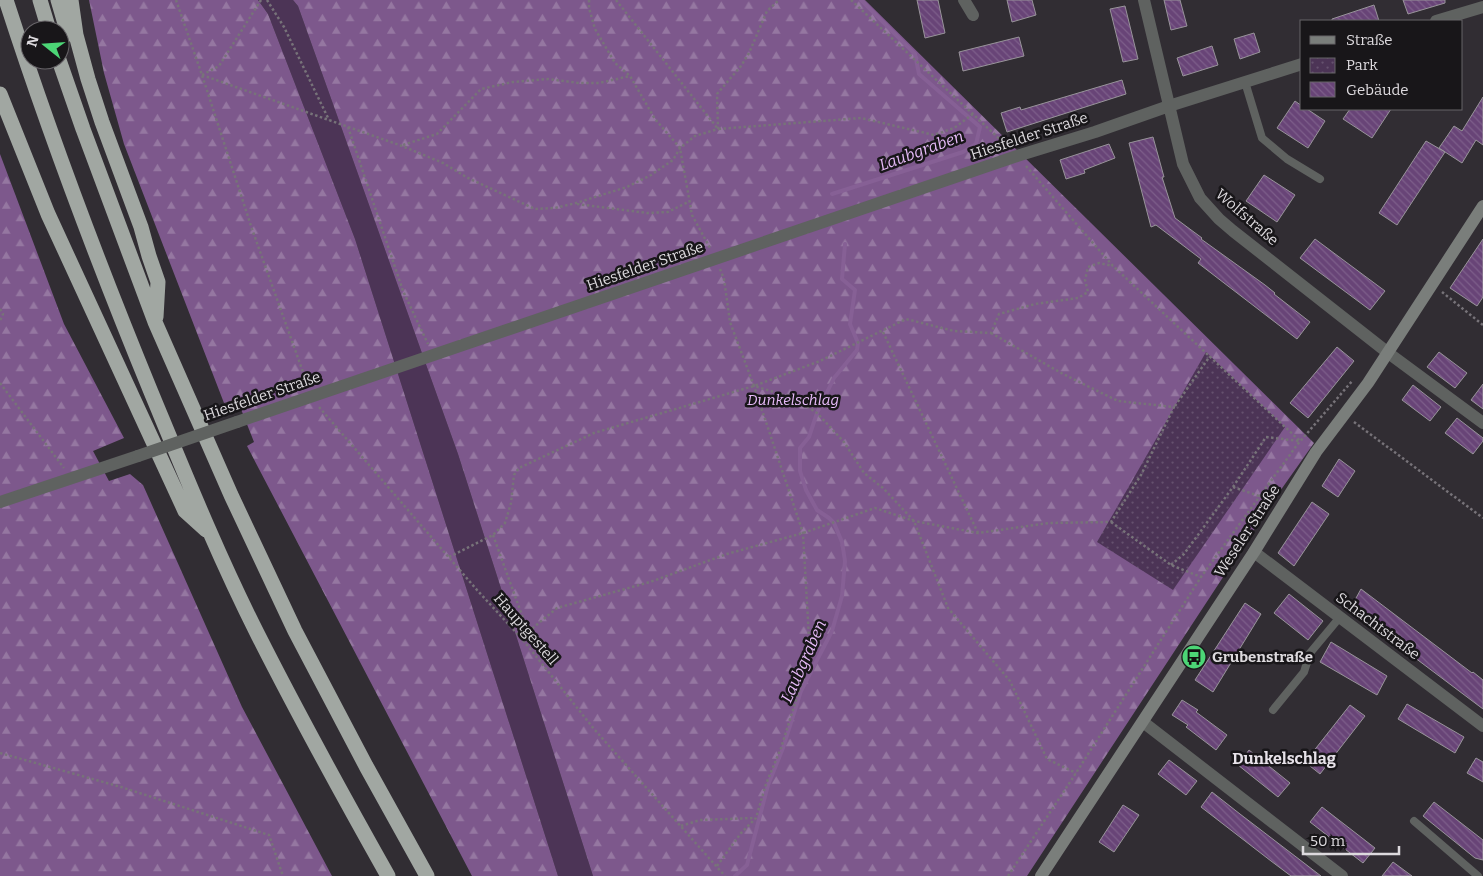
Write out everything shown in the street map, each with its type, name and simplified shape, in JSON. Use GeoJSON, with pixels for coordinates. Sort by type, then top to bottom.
{"type":"FeatureCollection","features":[{"type":"Feature","properties":{"kind":"highway"},"geometry":{"type":"LineString","coordinates":[[6,0],[35,89],[90,242],[210,534],[257,633],[328,769],[388,876]]}},
{"type":"Feature","properties":{"kind":"highway"},"geometry":{"type":"LineString","coordinates":[[40,0],[46,20]]}},
{"type":"Feature","properties":{"kind":"highway"},"geometry":{"type":"LineString","coordinates":[[58,0],[96,124],[135,230],[149,256]]}},
{"type":"Feature","properties":{"kind":"highway"},"geometry":{"type":"LineString","coordinates":[[71,0],[76,35],[88,79],[141,227],[158,282],[155,322]]}},
{"type":"Feature","properties":{"kind":"highway"},"geometry":{"type":"LineString","coordinates":[[62,70],[155,322],[231,495],[295,631],[366,766],[427,876]]}},
{"type":"Feature","properties":{"kind":"highway"},"geometry":{"type":"LineString","coordinates":[[0,94],[48,214],[185,511],[210,534]]}},
{"type":"Feature","properties":{"kind":"main road","name":"Weseler Straße"},"geometry":{"type":"LineString","coordinates":[[1041,876],[1254,552],[1316,452],[1368,383],[1483,206]]}},
{"type":"Feature","properties":{"kind":"street"},"geometry":{"type":"LineString","coordinates":[[964,0],[973,15]]}},
{"type":"Feature","properties":{"kind":"street","name":"Wolfstraße"},"geometry":{"type":"LineString","coordinates":[[1144,0],[1183,164],[1194,188],[1208,207],[1234,231],[1387,352],[1483,423]]}},
{"type":"Feature","properties":{"kind":"street"},"geometry":{"type":"LineString","coordinates":[[1439,20],[1483,7]]}},
{"type":"Feature","properties":{"kind":"street","name":"Hiesfelder Straße"},"geometry":{"type":"LineString","coordinates":[[0,502],[1017,156],[1300,65]]}},
{"type":"Feature","properties":{"kind":"street","name":"Schachtstraße"},"geometry":{"type":"LineString","coordinates":[[1254,552],[1483,726]]}},
{"type":"Feature","properties":{"kind":"street"},"geometry":{"type":"LineString","coordinates":[[1142,722],[1342,876]]}},
{"type":"Feature","properties":{"kind":"lane"},"geometry":{"type":"LineString","coordinates":[[1245,82],[1262,138],[1287,159],[1320,179]]}},
{"type":"Feature","properties":{"kind":"lane"},"geometry":{"type":"LineString","coordinates":[[1273,710],[1304,672],[1310,653],[1340,617]]}},
{"type":"Feature","properties":{"kind":"lane"},"geometry":{"type":"LineString","coordinates":[[1414,821],[1478,876]]}},
{"type":"Feature","properties":{"kind":"path","name":"Hauptgestell"},"geometry":{"type":"LineString","coordinates":[[176,0],[252,229],[305,380],[319,406],[523,640],[594,729],[725,876]]}},
{"type":"Feature","properties":{"kind":"path"},"geometry":{"type":"LineString","coordinates":[[202,75],[219,66],[261,0]]}},
{"type":"Feature","properties":{"kind":"path"},"geometry":{"type":"LineString","coordinates":[[267,0],[284,27],[329,120]]}},
{"type":"Feature","properties":{"kind":"path"},"geometry":{"type":"LineString","coordinates":[[589,0],[589,8],[595,29],[614,63],[630,76],[655,119],[680,148],[692,215],[716,259],[724,279],[730,322],[754,386],[803,533],[810,656],[781,748],[766,784],[756,818],[741,833],[716,866]]}},
{"type":"Feature","properties":{"kind":"path"},"geometry":{"type":"LineString","coordinates":[[616,0],[718,129]]}},
{"type":"Feature","properties":{"kind":"path"},"geometry":{"type":"LineString","coordinates":[[718,129],[717,94],[741,66],[749,53],[767,11],[779,0]]}},
{"type":"Feature","properties":{"kind":"path"},"geometry":{"type":"LineString","coordinates":[[850,0],[1017,156],[1113,266],[1300,441]]}},
{"type":"Feature","properties":{"kind":"path"},"geometry":{"type":"LineString","coordinates":[[202,75],[402,146],[443,163],[468,178],[535,210],[576,203],[627,186],[651,175],[673,160],[680,148],[695,136],[718,129],[861,118],[934,135],[954,128],[973,114]]}},
{"type":"Feature","properties":{"kind":"path"},"geometry":{"type":"LineString","coordinates":[[402,146],[437,134],[481,89],[513,82],[548,79],[579,83],[599,83],[630,76]]}},
{"type":"Feature","properties":{"kind":"path"},"geometry":{"type":"LineString","coordinates":[[348,127],[403,291],[433,355]]}},
{"type":"Feature","properties":{"kind":"path"},"geometry":{"type":"LineString","coordinates":[[576,203],[647,213],[668,212],[690,201]]}},
{"type":"Feature","properties":{"kind":"path"},"geometry":{"type":"LineString","coordinates":[[991,334],[998,314],[1036,304],[1078,298],[1088,292],[1085,280],[1088,267],[1099,263],[1113,266]]}},
{"type":"Feature","properties":{"kind":"path"},"geometry":{"type":"LineString","coordinates":[[1433,285],[1483,325]]}},
{"type":"Feature","properties":{"kind":"path"},"geometry":{"type":"LineString","coordinates":[[0,309],[3,314],[0,321]]}},
{"type":"Feature","properties":{"kind":"path"},"geometry":{"type":"LineString","coordinates":[[449,557],[493,535],[505,522],[511,503],[514,475],[518,468],[594,433],[754,386],[820,361],[883,332],[906,319],[954,330],[991,334],[1118,402],[1174,407]]}},
{"type":"Feature","properties":{"kind":"path"},"geometry":{"type":"LineString","coordinates":[[883,332],[978,534]]}},
{"type":"Feature","properties":{"kind":"path"},"geometry":{"type":"LineString","coordinates":[[1110,522],[1141,475],[1174,407],[1210,356]]}},
{"type":"Feature","properties":{"kind":"path"},"geometry":{"type":"LineString","coordinates":[[1008,876],[1201,577],[1300,441],[1358,374]]}},
{"type":"Feature","properties":{"kind":"path"},"geometry":{"type":"LineString","coordinates":[[0,383],[71,478]]}},
{"type":"Feature","properties":{"kind":"path"},"geometry":{"type":"LineString","coordinates":[[754,386],[794,398],[817,413],[844,442],[864,473],[883,488],[914,521],[948,608],[1010,681],[1047,759],[1076,773]]}},
{"type":"Feature","properties":{"kind":"path"},"geometry":{"type":"LineString","coordinates":[[1344,415],[1483,518]]}},
{"type":"Feature","properties":{"kind":"path"},"geometry":{"type":"LineString","coordinates":[[1171,565],[1184,554],[1233,487],[1266,437],[1300,441]]}},
{"type":"Feature","properties":{"kind":"path"},"geometry":{"type":"LineString","coordinates":[[1233,487],[1259,496]]}},
{"type":"Feature","properties":{"kind":"path"},"geometry":{"type":"LineString","coordinates":[[523,640],[528,632],[558,608],[650,582],[727,554],[803,533],[875,508],[914,521],[978,534],[1050,523],[1110,522],[1171,565],[1201,577]]}},
{"type":"Feature","properties":{"kind":"path"},"geometry":{"type":"LineString","coordinates":[[493,535],[528,632]]}},
{"type":"Feature","properties":{"kind":"path"},"geometry":{"type":"LineString","coordinates":[[0,753],[121,787],[268,835],[283,876]]}},
{"type":"Feature","properties":{"kind":"path"},"geometry":{"type":"LineString","coordinates":[[680,826],[700,820],[756,818]]}},
{"type":"Feature","properties":{"kind":"green space"},"geometry":{"type":"Polygon","coordinates":[[[89,0],[258,0],[268,14],[355,239],[558,876],[472,876],[247,446],[254,442],[237,399],[224,403],[124,144],[104,73],[89,0]]]}},
{"type":"Feature","properties":{"kind":"green space"},"geometry":{"type":"Polygon","coordinates":[[[258,0],[293,0],[298,6],[458,454],[593,876],[558,876],[355,239],[268,14],[258,0]]]}},
{"type":"Feature","properties":{"kind":"green space","name":"Dunkelschlag"},"geometry":{"type":"Polygon","coordinates":[[[293,0],[865,0],[1314,443],[1273,501],[1027,876],[593,876],[458,454],[298,6],[293,0]]]}},
{"type":"Feature","properties":{"kind":"green space"},"geometry":{"type":"Polygon","coordinates":[[[0,154],[64,324],[124,438],[93,451],[109,481],[130,474],[143,485],[242,707],[332,876],[0,876],[0,154]]]}},
{"type":"Feature","properties":{"kind":"green space"},"geometry":{"type":"Polygon","coordinates":[[[1206,352],[1285,427],[1173,590],[1097,542],[1206,352]]]}},
{"type":"Feature","properties":{"kind":"building"},"geometry":{"type":"Polygon","coordinates":[[[917,0],[938,0],[945,33],[925,38],[917,0]]]}},
{"type":"Feature","properties":{"kind":"building"},"geometry":{"type":"Polygon","coordinates":[[[1007,0],[1032,0],[1036,15],[1012,22],[1007,0]]]}},
{"type":"Feature","properties":{"kind":"building"},"geometry":{"type":"Polygon","coordinates":[[[1164,0],[1180,0],[1187,26],[1171,30],[1164,0]]]}},
{"type":"Feature","properties":{"kind":"building"},"geometry":{"type":"Polygon","coordinates":[[[1403,0],[1445,0],[1445,3],[1408,14],[1403,0]]]}},
{"type":"Feature","properties":{"kind":"building"},"geometry":{"type":"Polygon","coordinates":[[[1374,5],[1379,20],[1332,20],[1374,5]]]}},
{"type":"Feature","properties":{"kind":"building"},"geometry":{"type":"Polygon","coordinates":[[[1125,6],[1138,59],[1123,62],[1110,9],[1125,6]]]}},
{"type":"Feature","properties":{"kind":"building"},"geometry":{"type":"Polygon","coordinates":[[[1254,33],[1260,52],[1240,59],[1234,39],[1254,33]]]}},
{"type":"Feature","properties":{"kind":"building"},"geometry":{"type":"Polygon","coordinates":[[[1019,37],[1024,56],[963,71],[959,52],[1019,37]]]}},
{"type":"Feature","properties":{"kind":"building"},"geometry":{"type":"Polygon","coordinates":[[[1212,46],[1218,65],[1183,76],[1177,58],[1212,46]]]}},
{"type":"Feature","properties":{"kind":"building"},"geometry":{"type":"Polygon","coordinates":[[[1122,80],[1126,94],[1007,132],[1001,113],[1020,107],[1021,110],[1122,80]]]}},
{"type":"Feature","properties":{"kind":"building"},"geometry":{"type":"Polygon","coordinates":[[[1483,97],[1483,145],[1476,140],[1462,163],[1439,148],[1454,126],[1462,131],[1483,97]]]}},
{"type":"Feature","properties":{"kind":"building"},"geometry":{"type":"Polygon","coordinates":[[[1295,101],[1300,105],[1300,110],[1308,110],[1325,121],[1308,148],[1277,128],[1295,101]]]}},
{"type":"Feature","properties":{"kind":"building"},"geometry":{"type":"Polygon","coordinates":[[[1349,110],[1390,110],[1372,138],[1343,119],[1349,110]]]}},
{"type":"Feature","properties":{"kind":"building"},"geometry":{"type":"Polygon","coordinates":[[[1153,137],[1164,177],[1162,177],[1175,218],[1265,285],[1310,322],[1297,339],[1198,263],[1201,259],[1156,225],[1151,227],[1129,143],[1153,137]]]}},
{"type":"Feature","properties":{"kind":"building"},"geometry":{"type":"Polygon","coordinates":[[[1426,141],[1445,152],[1397,225],[1379,213],[1426,141]]]}},
{"type":"Feature","properties":{"kind":"building"},"geometry":{"type":"Polygon","coordinates":[[[1109,144],[1115,158],[1084,170],[1085,173],[1066,179],[1060,160],[1109,144]]]}},
{"type":"Feature","properties":{"kind":"building"},"geometry":{"type":"Polygon","coordinates":[[[1264,175],[1295,195],[1277,222],[1246,201],[1264,175]]]}},
{"type":"Feature","properties":{"kind":"building"},"geometry":{"type":"Polygon","coordinates":[[[1315,239],[1385,291],[1370,310],[1300,258],[1315,239]]]}},
{"type":"Feature","properties":{"kind":"building"},"geometry":{"type":"Polygon","coordinates":[[[1483,239],[1483,297],[1477,306],[1450,288],[1483,239]]]}},
{"type":"Feature","properties":{"kind":"building"},"geometry":{"type":"Polygon","coordinates":[[[1337,347],[1354,361],[1308,418],[1290,403],[1337,347]]]}},
{"type":"Feature","properties":{"kind":"building"},"geometry":{"type":"Polygon","coordinates":[[[1439,352],[1467,373],[1455,388],[1427,367],[1439,352]]]}},
{"type":"Feature","properties":{"kind":"building"},"geometry":{"type":"Polygon","coordinates":[[[1483,384],[1483,409],[1471,400],[1483,384]]]}},
{"type":"Feature","properties":{"kind":"building"},"geometry":{"type":"Polygon","coordinates":[[[1413,385],[1441,407],[1430,421],[1402,400],[1413,385]]]}},
{"type":"Feature","properties":{"kind":"building"},"geometry":{"type":"Polygon","coordinates":[[[1457,418],[1483,438],[1483,441],[1473,454],[1445,433],[1457,418]]]}},
{"type":"Feature","properties":{"kind":"building"},"geometry":{"type":"Polygon","coordinates":[[[1339,459],[1355,471],[1338,497],[1322,486],[1339,459]]]}},
{"type":"Feature","properties":{"kind":"building"},"geometry":{"type":"Polygon","coordinates":[[[1312,502],[1329,514],[1294,566],[1278,553],[1312,502]]]}},
{"type":"Feature","properties":{"kind":"building"},"geometry":{"type":"Polygon","coordinates":[[[1361,589],[1483,680],[1483,709],[1350,609],[1361,589]]]}},
{"type":"Feature","properties":{"kind":"building"},"geometry":{"type":"Polygon","coordinates":[[[1289,594],[1323,621],[1308,640],[1274,613],[1289,594]]]}},
{"type":"Feature","properties":{"kind":"building"},"geometry":{"type":"Polygon","coordinates":[[[1245,603],[1261,614],[1213,692],[1195,680],[1245,603]]]}},
{"type":"Feature","properties":{"kind":"building"},"geometry":{"type":"Polygon","coordinates":[[[1331,642],[1387,676],[1377,695],[1320,662],[1331,642]]]}},
{"type":"Feature","properties":{"kind":"building"},"geometry":{"type":"Polygon","coordinates":[[[1182,700],[1198,710],[1196,712],[1227,735],[1216,750],[1186,727],[1188,725],[1172,715],[1182,700]]]}},
{"type":"Feature","properties":{"kind":"building"},"geometry":{"type":"Polygon","coordinates":[[[1407,704],[1464,737],[1455,753],[1398,719],[1407,704]]]}},
{"type":"Feature","properties":{"kind":"building"},"geometry":{"type":"Polygon","coordinates":[[[1350,705],[1365,716],[1320,774],[1305,762],[1350,705]]]}},
{"type":"Feature","properties":{"kind":"building"},"geometry":{"type":"Polygon","coordinates":[[[1249,750],[1290,783],[1278,797],[1238,765],[1249,750]]]}},
{"type":"Feature","properties":{"kind":"building"},"geometry":{"type":"Polygon","coordinates":[[[1476,758],[1483,762],[1483,782],[1467,773],[1476,758]]]}},
{"type":"Feature","properties":{"kind":"building"},"geometry":{"type":"Polygon","coordinates":[[[1169,760],[1197,781],[1186,795],[1158,774],[1169,760]]]}},
{"type":"Feature","properties":{"kind":"building"},"geometry":{"type":"Polygon","coordinates":[[[1212,792],[1321,876],[1291,876],[1271,861],[1201,807],[1212,792]]]}},
{"type":"Feature","properties":{"kind":"building"},"geometry":{"type":"Polygon","coordinates":[[[1434,802],[1483,840],[1483,860],[1475,858],[1423,816],[1434,802]]]}},
{"type":"Feature","properties":{"kind":"building"},"geometry":{"type":"Polygon","coordinates":[[[1123,805],[1139,815],[1114,852],[1099,842],[1123,805]]]}},
{"type":"Feature","properties":{"kind":"building"},"geometry":{"type":"Polygon","coordinates":[[[1322,807],[1375,848],[1363,863],[1310,822],[1322,807]]]}},
{"type":"Feature","properties":{"kind":"building"},"geometry":{"type":"Polygon","coordinates":[[[1393,862],[1412,876],[1382,876],[1393,862]]]}},
{"type":"Feature","properties":{"kind":"waterway","name":"Laubgraben"},"geometry":{"type":"LineString","coordinates":[[832,194],[963,152],[976,144],[980,127],[919,74],[915,54],[861,0]]}},
{"type":"Feature","properties":{"kind":"waterway","name":"Laubgraben"},"geometry":{"type":"LineString","coordinates":[[735,876],[747,865],[768,785],[783,748],[801,691],[832,631],[842,596],[845,561],[842,542],[834,523],[817,510],[806,490],[800,471],[800,448],[809,437],[817,413],[834,378],[857,350],[858,343],[850,324],[855,290],[842,279],[845,244]]}},
{"type":"Feature","properties":{"kind":"place","name":"Grubenstraße"},"geometry":{"type":"Point","coordinates":[1194,657]}},
{"type":"Feature","properties":{"kind":"district","name":"Dunkelschlag"},"geometry":{"type":"Point","coordinates":[1284,758]}}]}
